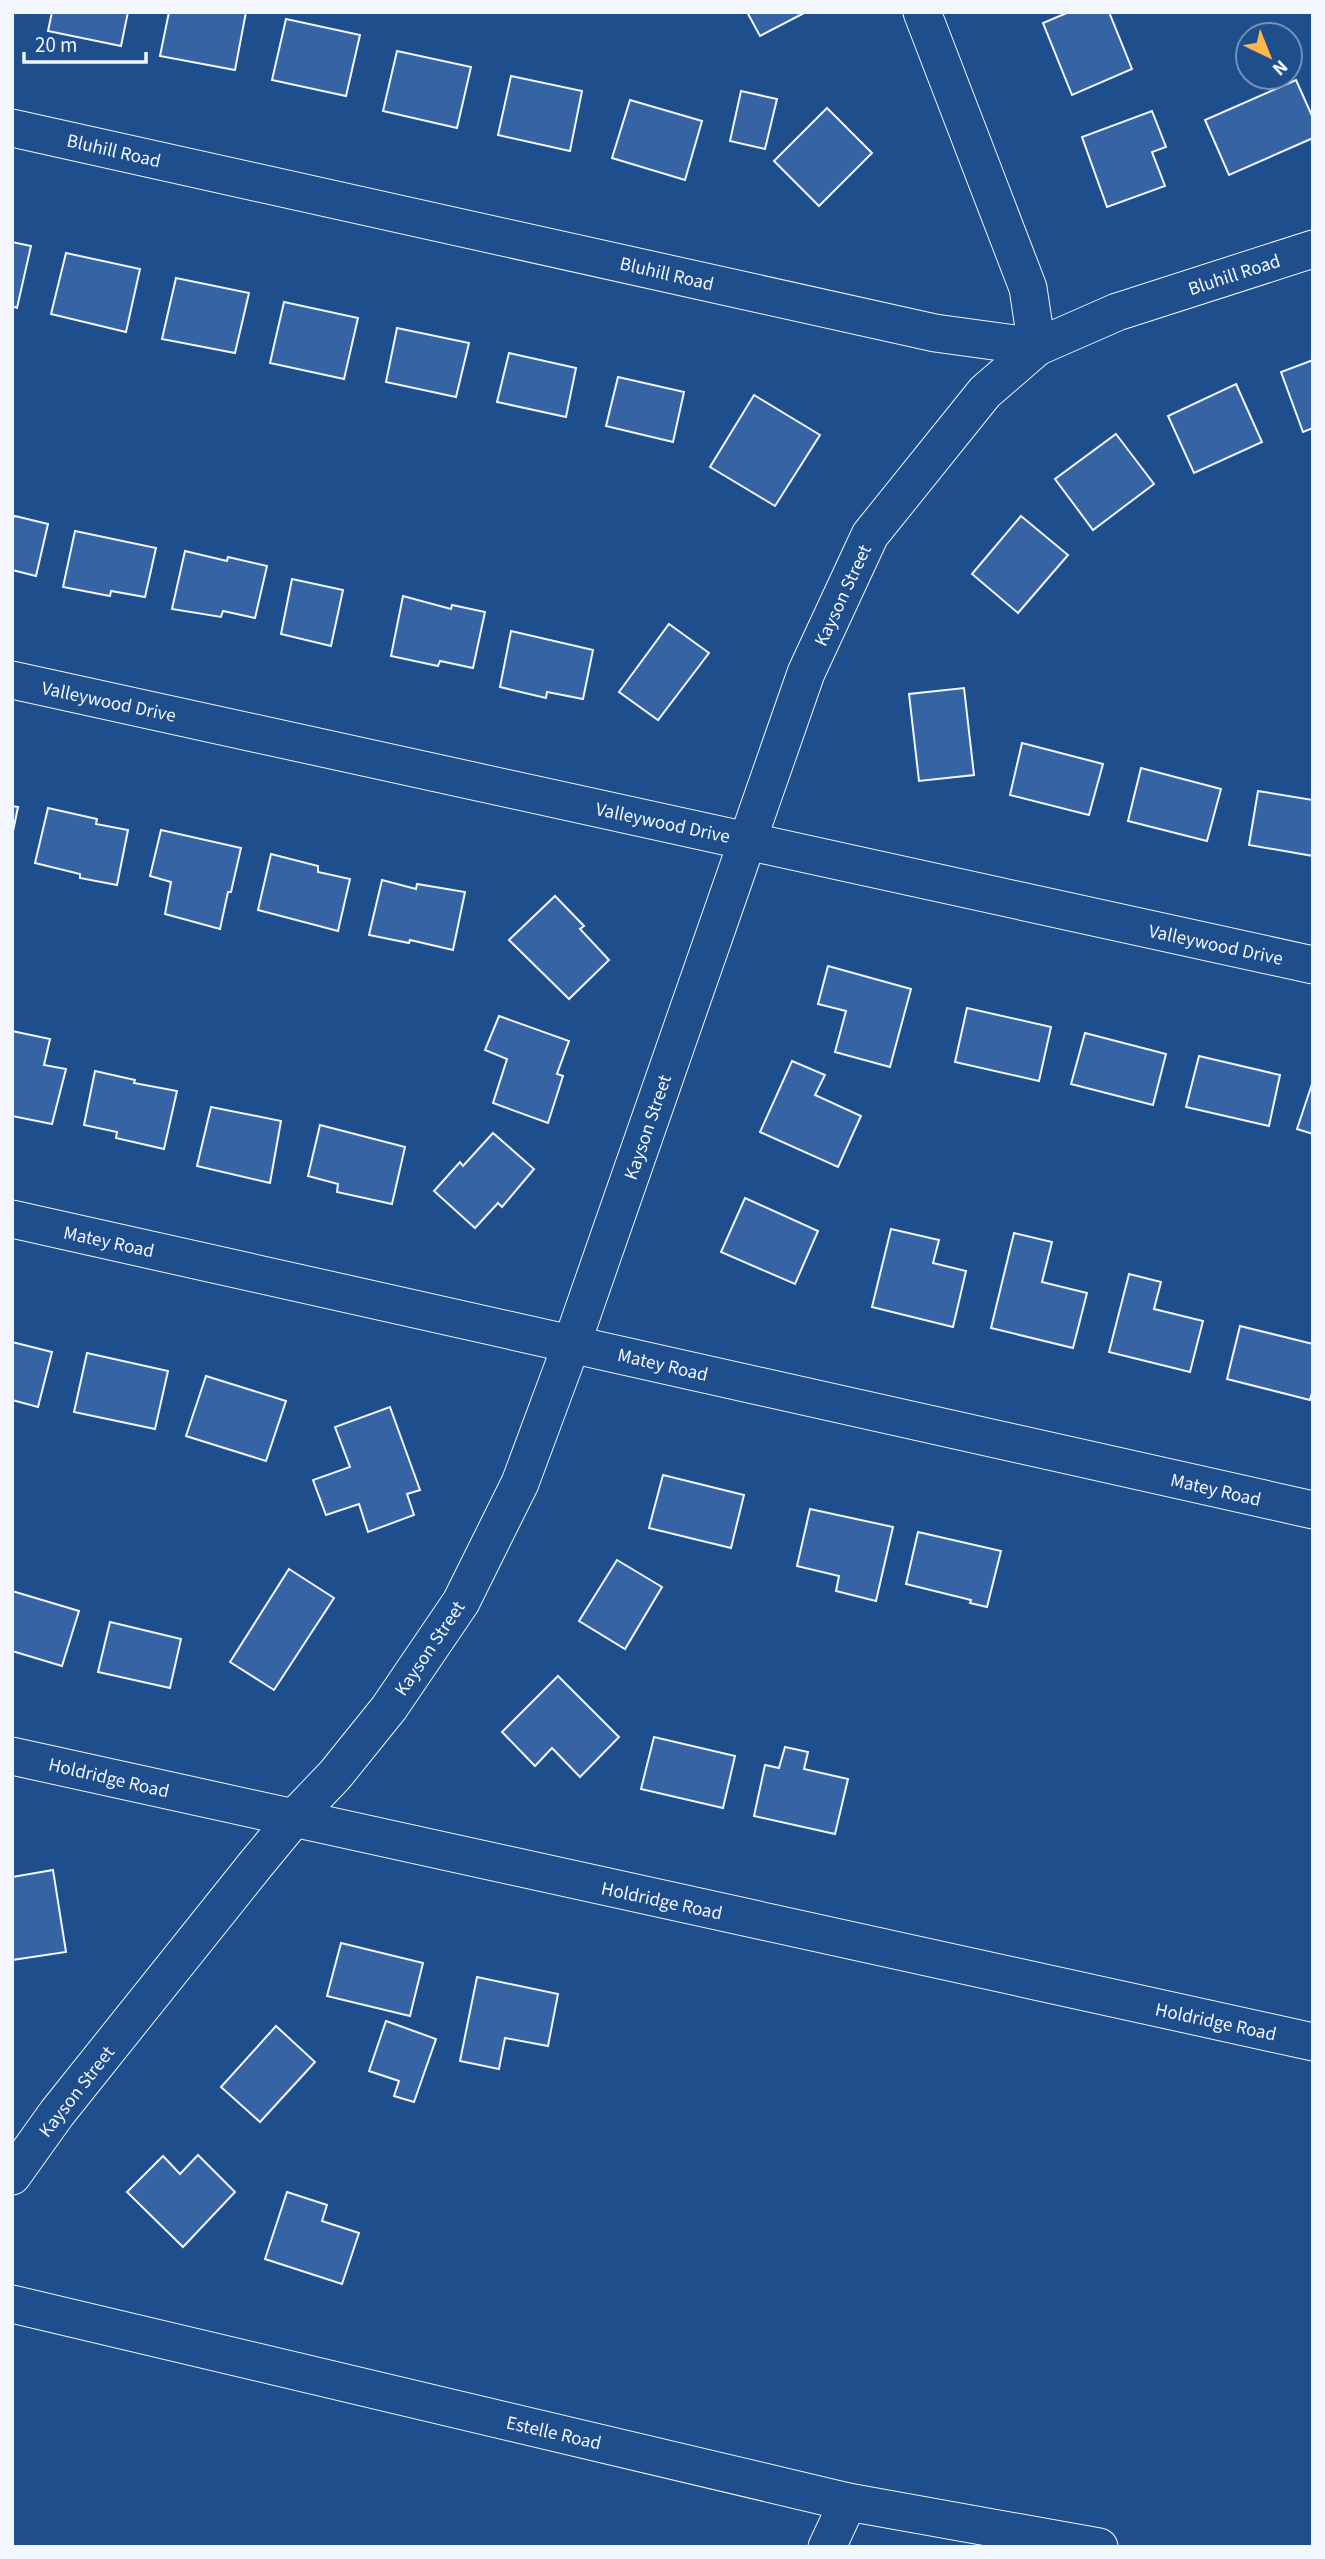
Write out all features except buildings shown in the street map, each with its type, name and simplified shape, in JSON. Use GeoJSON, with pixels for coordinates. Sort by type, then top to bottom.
{"type":"FeatureCollection","features":[{"type":"Feature","properties":{"kind":"street"},"geometry":{"type":"LineString","coordinates":[[922,12],[1028,288],[1037,348]]}},
{"type":"Feature","properties":{"kind":"street","name":"Bluhill Road"},"geometry":{"type":"LineString","coordinates":[[12,128],[935,333],[1037,348],[1117,312],[1313,249]]}},
{"type":"Feature","properties":{"kind":"street","name":"Kayson Street"},"geometry":{"type":"LineString","coordinates":[[12,2176],[57,2113],[293,1818],[335,1775],[389,1708],[461,1602],[520,1483],[572,1343],[806,673],[870,535],[985,392],[1037,348]]}},
{"type":"Feature","properties":{"kind":"street","name":"Valleywood Drive"},"geometry":{"type":"LineString","coordinates":[[12,680],[1313,965]]}},
{"type":"Feature","properties":{"kind":"street","name":"Matey Road"},"geometry":{"type":"LineString","coordinates":[[12,1219],[1313,1510]]}},
{"type":"Feature","properties":{"kind":"street","name":"Holdridge Road"},"geometry":{"type":"LineString","coordinates":[[12,1756],[1313,2042]]}},
{"type":"Feature","properties":{"kind":"street","name":"Estelle Road"},"geometry":{"type":"LineString","coordinates":[[12,2304],[848,2502],[1099,2547]]}},
{"type":"Feature","properties":{"kind":"street"},"geometry":{"type":"LineString","coordinates":[[827,2547],[848,2502]]}}]}
